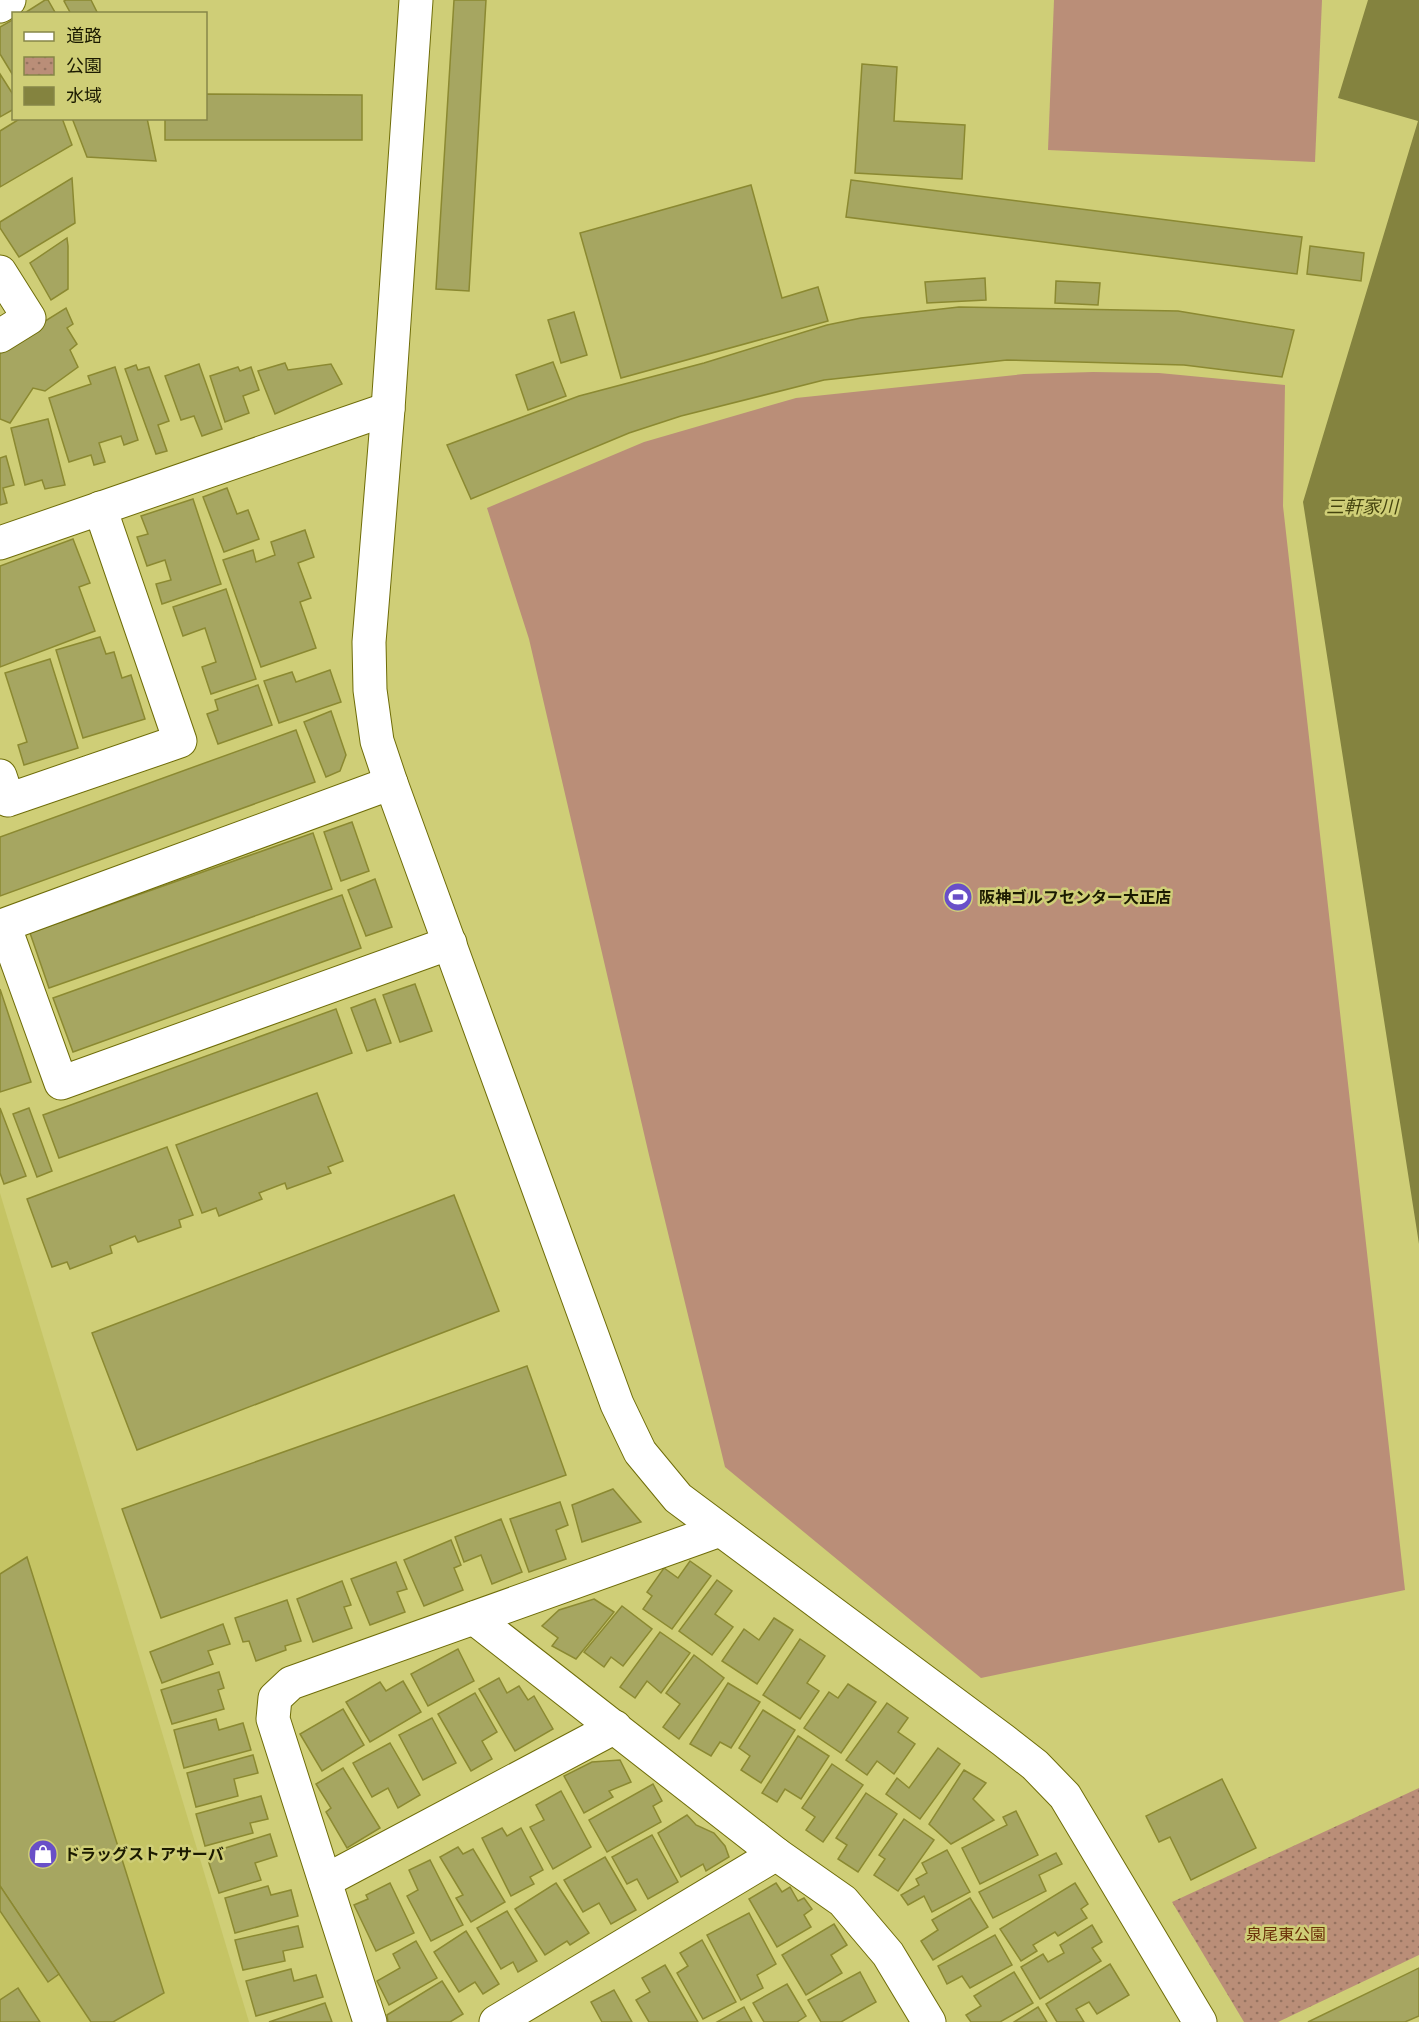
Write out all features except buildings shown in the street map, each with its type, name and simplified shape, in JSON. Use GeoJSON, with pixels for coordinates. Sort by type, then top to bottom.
{"type":"FeatureCollection","features":[{"type":"Feature","properties":{"kind":"street"},"geometry":{"type":"LineString","coordinates":[[0,6],[9,0]]}},
{"type":"Feature","properties":{"kind":"street"},"geometry":{"type":"LineString","coordinates":[[416,0],[369,652],[370,690],[377,741],[617,1404],[640,1452],[678,1498],[1011,1746],[1035,1765],[1065,1796],[1200,2022]]}},
{"type":"Feature","properties":{"kind":"street"},"geometry":{"type":"LineString","coordinates":[[0,272],[28,318],[0,336]]}},
{"type":"Feature","properties":{"kind":"street"},"geometry":{"type":"LineString","coordinates":[[0,543],[388,409]]}},
{"type":"Feature","properties":{"kind":"street"},"geometry":{"type":"LineString","coordinates":[[0,776],[8,800],[180,741],[100,508]]}},
{"type":"Feature","properties":{"kind":"street"},"geometry":{"type":"LineString","coordinates":[[391,783],[4,925],[61,1083],[450,943]]}},
{"type":"Feature","properties":{"kind":"street"},"geometry":{"type":"LineString","coordinates":[[370,2022],[273,1719],[275,1698],[291,1683],[720,1530]]}},
{"type":"Feature","properties":{"kind":"street"},"geometry":{"type":"LineString","coordinates":[[474,1617],[776,1854],[843,1900],[888,1954],[926,2021]]}},
{"type":"Feature","properties":{"kind":"street"},"geometry":{"type":"LineString","coordinates":[[325,1881],[615,1727]]}},
{"type":"Feature","properties":{"kind":"street"},"geometry":{"type":"LineString","coordinates":[[496,2022],[776,1854]]}},
{"type":"Feature","properties":{"kind":"shaded area"},"geometry":{"type":"Polygon","coordinates":[[[0,1193],[249,2022],[0,2022],[0,1193]]]}},
{"type":"Feature","properties":{"kind":"green space"},"geometry":{"type":"Polygon","coordinates":[[[1054,0],[1322,0],[1315,162],[1048,150],[1054,0]]]}},
{"type":"Feature","properties":{"kind":"green space","name":"阪神ゴルフセンター大正店"},"geometry":{"type":"Polygon","coordinates":[[[1159,373],[1285,385],[1283,506],[1405,1590],[981,1678],[725,1467],[649,1155],[529,639],[487,508],[644,442],[796,398],[1024,374],[1159,373]]]}},
{"type":"Feature","properties":{"kind":"green space","name":"泉尾東公園"},"geometry":{"type":"Polygon","coordinates":[[[1419,1788],[1419,1955],[1278,2022],[1244,2022],[1172,1902],[1419,1788]]]}},
{"type":"Feature","properties":{"kind":"water","name":"三軒家川"},"geometry":{"type":"Polygon","coordinates":[[[1368,0],[1419,0],[1419,1244],[1303,502],[1418,121],[1338,98],[1368,0]]]}},
{"type":"Feature","properties":{"kind":"place","name":"阪神ゴルフセンター大正店"},"geometry":{"type":"Point","coordinates":[958,897]}},
{"type":"Feature","properties":{"kind":"place","name":"ドラッグストアサーバ"},"geometry":{"type":"Point","coordinates":[43,1854]}}]}
